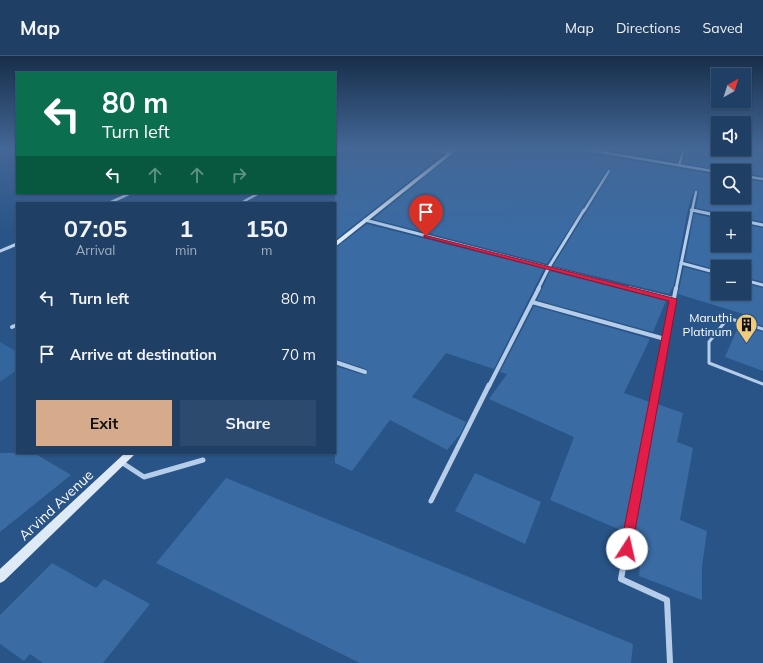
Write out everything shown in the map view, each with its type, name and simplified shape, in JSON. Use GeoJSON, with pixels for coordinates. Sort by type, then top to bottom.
{"type":"FeatureCollection","features":[{"type":"Feature","properties":{"kind":"street"},"geometry":{"type":"LineString","coordinates":[[336,244],[364,220],[419,177]]}},
{"type":"Feature","properties":{"kind":"street"},"geometry":{"type":"LineString","coordinates":[[431,501],[549,267],[605,177]]}},
{"type":"Feature","properties":{"kind":"street"},"geometry":{"type":"LineString","coordinates":[[752,177],[763,179]]}},
{"type":"Feature","properties":{"kind":"street"},"geometry":{"type":"LineString","coordinates":[[670,663],[667,600],[621,579],[665,339],[696,192]]}},
{"type":"Feature","properties":{"kind":"street"},"geometry":{"type":"LineString","coordinates":[[111,202],[129,194]]}},
{"type":"Feature","properties":{"kind":"street"},"geometry":{"type":"LineString","coordinates":[[243,202],[257,194]]}},
{"type":"Feature","properties":{"kind":"street"},"geometry":{"type":"LineString","coordinates":[[691,210],[711,214]]}},
{"type":"Feature","properties":{"kind":"street"},"geometry":{"type":"LineString","coordinates":[[364,220],[673,299]]}},
{"type":"Feature","properties":{"kind":"street"},"geometry":{"type":"LineString","coordinates":[[751,222],[763,225]]}},
{"type":"Feature","properties":{"kind":"street"},"geometry":{"type":"LineString","coordinates":[[0,251],[16,244]]}},
{"type":"Feature","properties":{"kind":"street"},"geometry":{"type":"LineString","coordinates":[[681,263],[711,271]]}},
{"type":"Feature","properties":{"kind":"street"},"geometry":{"type":"LineString","coordinates":[[751,282],[763,285]]}},
{"type":"Feature","properties":{"kind":"street"},"geometry":{"type":"LineString","coordinates":[[532,302],[665,339]]}},
{"type":"Feature","properties":{"kind":"street"},"geometry":{"type":"LineString","coordinates":[[12,327],[16,325]]}},
{"type":"Feature","properties":{"kind":"street"},"geometry":{"type":"LineString","coordinates":[[336,362],[365,372]]}},
{"type":"Feature","properties":{"kind":"street","name":"Arvind Avenue"},"geometry":{"type":"LineString","coordinates":[[0,577],[130,454]]}},
{"type":"Feature","properties":{"kind":"street"},"geometry":{"type":"LineString","coordinates":[[121,462],[144,477],[203,460]]}},
{"type":"Feature","properties":{"kind":"lane"},"geometry":{"type":"LineString","coordinates":[[763,330],[728,318],[709,342],[709,363],[763,384]]}},
{"type":"Feature","properties":{"kind":"shaded area"},"geometry":{"type":"Polygon","coordinates":[[[0,342],[16,351],[16,371],[0,382],[0,342]]]}},
{"type":"Feature","properties":{"kind":"building"},"geometry":{"type":"Polygon","coordinates":[[[336,177],[414,177],[336,239],[336,177]]]}},
{"type":"Feature","properties":{"kind":"building"},"geometry":{"type":"Polygon","coordinates":[[[424,177],[602,177],[547,264],[373,219],[424,177]]]}},
{"type":"Feature","properties":{"kind":"building"},"geometry":{"type":"Polygon","coordinates":[[[608,177],[711,177],[711,204],[751,204],[751,180],[763,182],[763,222],[751,219],[751,212],[716,212],[696,208],[699,192],[694,190],[688,209],[674,285],[669,294],[553,266],[608,177]]]}},
{"type":"Feature","properties":{"kind":"building"},"geometry":{"type":"Polygon","coordinates":[[[694,214],[711,217],[711,252],[751,252],[751,225],[763,228],[763,282],[751,279],[751,260],[711,260],[711,268],[685,261],[694,214]]]}},
{"type":"Feature","properties":{"kind":"building"},"geometry":{"type":"Polygon","coordinates":[[[367,224],[544,269],[494,369],[446,353],[412,397],[466,422],[461,433],[447,450],[390,420],[352,471],[335,463],[336,366],[364,375],[368,372],[366,369],[336,359],[336,247],[367,224]]]}},
{"type":"Feature","properties":{"kind":"building"},"geometry":{"type":"Polygon","coordinates":[[[684,267],[711,274],[711,300],[751,300],[751,285],[763,288],[763,326],[741,319],[743,314],[678,294],[684,267]]]}},
{"type":"Feature","properties":{"kind":"building"},"geometry":{"type":"Polygon","coordinates":[[[550,271],[666,301],[653,332],[537,300],[550,271]]]}},
{"type":"Feature","properties":{"kind":"building"},"geometry":{"type":"Polygon","coordinates":[[[534,306],[650,339],[624,393],[650,402],[625,532],[550,500],[574,437],[489,399],[507,374],[500,372],[534,306]]]}},
{"type":"Feature","properties":{"kind":"building","name":"Maruthi Platinum"},"geometry":{"type":"Polygon","coordinates":[[[739,325],[763,332],[763,371],[725,357],[739,325]]]}},
{"type":"Feature","properties":{"kind":"building"},"geometry":{"type":"Polygon","coordinates":[[[657,404],[683,413],[677,442],[693,448],[680,520],[707,531],[702,566],[702,600],[639,576],[642,539],[634,535],[657,404]]]}},
{"type":"Feature","properties":{"kind":"building"},"geometry":{"type":"Polygon","coordinates":[[[0,453],[36,454],[71,475],[0,532],[0,453]]]}},
{"type":"Feature","properties":{"kind":"building"},"geometry":{"type":"Polygon","coordinates":[[[475,473],[541,502],[525,544],[455,511],[475,473]]]}},
{"type":"Feature","properties":{"kind":"building"},"geometry":{"type":"Polygon","coordinates":[[[226,478],[633,644],[631,663],[360,663],[156,563],[226,478]]]}},
{"type":"Feature","properties":{"kind":"building"},"geometry":{"type":"Polygon","coordinates":[[[52,563],[96,588],[104,579],[150,604],[103,663],[43,663],[30,654],[24,661],[0,644],[0,615],[52,563]]]}},
{"type":"Feature","properties":{"kind":"place","name":"Maruthi Platinum"},"geometry":{"type":"Point","coordinates":[747,344]}},
{"type":"Feature","properties":{"kind":"route"},"geometry":{"type":"LineString","coordinates":[[426,236],[673,299],[627,549]]}}]}
